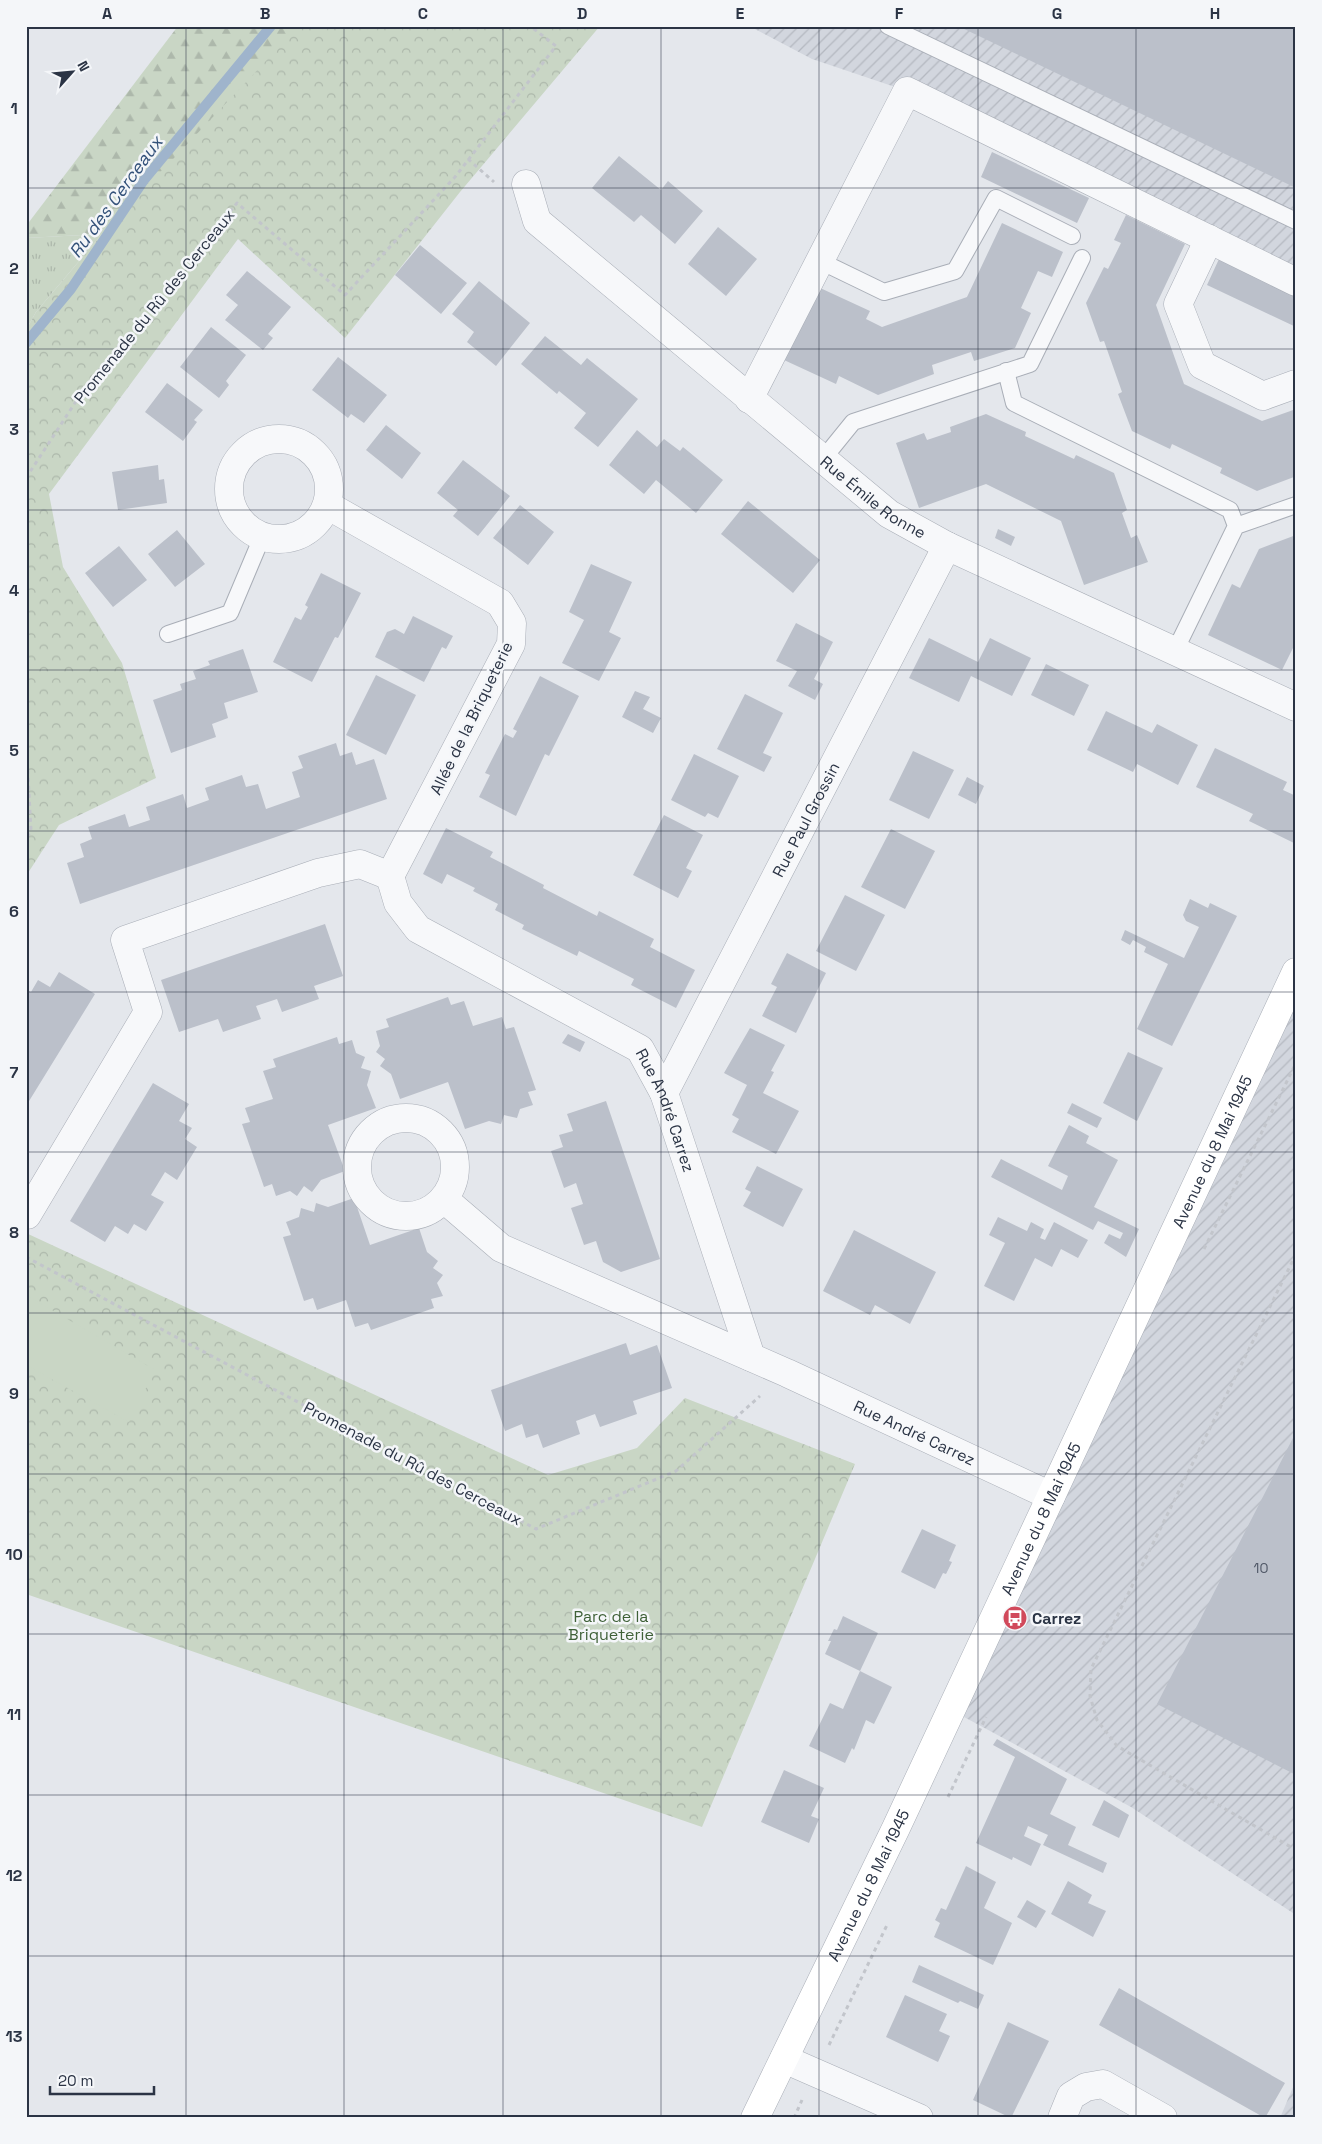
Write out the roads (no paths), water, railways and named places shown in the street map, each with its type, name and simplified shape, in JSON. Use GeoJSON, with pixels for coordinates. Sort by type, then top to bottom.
{"type":"FeatureCollection","features":[{"type":"Feature","properties":{"kind":"street"},"geometry":{"type":"LineString","coordinates":[[749,399],[907,91],[1296,282]]}},
{"type":"Feature","properties":{"kind":"street","name":"Rue Émile Ronne"},"geometry":{"type":"LineString","coordinates":[[526,184],[537,221],[889,514],[947,546],[1296,707]]}},
{"type":"Feature","properties":{"kind":"street"},"geometry":{"type":"LineString","coordinates":[[1209,239],[1178,304],[1202,365],[1263,396],[1296,384]]}},
{"type":"Feature","properties":{"kind":"street"},"geometry":{"type":"LineString","coordinates":[[269,439],[286,439],[303,445],[316,455],[325,470],[330,487],[327,505],[320,519],[309,530],[294,538],[278,540],[262,537],[248,530],[237,518],[230,504],[228,488],[231,472],[240,457],[252,445],[269,439]]}},
{"type":"Feature","properties":{"kind":"street","name":"Allée de la Briqueterie"},"geometry":{"type":"LineString","coordinates":[[327,505],[500,602],[512,623],[511,644],[390,876]]}},
{"type":"Feature","properties":{"kind":"street","name":"Rue Paul Grossin"},"geometry":{"type":"LineString","coordinates":[[664,1093],[947,546]]}},
{"type":"Feature","properties":{"kind":"street"},"geometry":{"type":"LineString","coordinates":[[27,1214],[148,1012],[125,940],[318,873],[360,864],[390,876]]}},
{"type":"Feature","properties":{"kind":"street","name":"Rue André Carrez"},"geometry":{"type":"LineString","coordinates":[[390,876],[398,903],[418,929],[640,1049],[664,1093],[750,1357]]}},
{"type":"Feature","properties":{"kind":"street","name":"Avenue du 8 Mai 1945"},"geometry":{"type":"LineString","coordinates":[[756,2118],[846,1934],[1296,972]]}},
{"type":"Feature","properties":{"kind":"street","name":"Rue André Carrez"},"geometry":{"type":"LineString","coordinates":[[444,1199],[501,1248],[787,1373],[1051,1496]]}},
{"type":"Feature","properties":{"kind":"street"},"geometry":{"type":"LineString","coordinates":[[784,2059],[919,2118]]}},
{"type":"Feature","properties":{"kind":"street"},"geometry":{"type":"LineString","coordinates":[[1062,2118],[1071,2096],[1086,2087],[1103,2084],[1163,2118]]}},
{"type":"Feature","properties":{"kind":"lane"},"geometry":{"type":"LineString","coordinates":[[888,26],[1296,221]]}},
{"type":"Feature","properties":{"kind":"lane"},"geometry":{"type":"LineString","coordinates":[[820,261],[884,292],[955,271],[996,198],[1072,236]]}},
{"type":"Feature","properties":{"kind":"lane"},"geometry":{"type":"LineString","coordinates":[[823,459],[852,422],[1030,364],[1082,258]]}},
{"type":"Feature","properties":{"kind":"lane"},"geometry":{"type":"LineString","coordinates":[[1006,371],[1014,403],[1230,510],[1236,526]]}},
{"type":"Feature","properties":{"kind":"lane"},"geometry":{"type":"LineString","coordinates":[[1175,652],[1236,526],[1296,505]]}},
{"type":"Feature","properties":{"kind":"lane"},"geometry":{"type":"LineString","coordinates":[[168,634],[230,613],[262,537]]}},
{"type":"Feature","properties":{"kind":"waterway","name":"Ru des Cerceaux"},"geometry":{"type":"LineString","coordinates":[[26,343],[71,289],[144,180],[271,26]]}},
{"type":"Feature","properties":{"kind":"place","name":"Carrez"},"geometry":{"type":"Point","coordinates":[1015,1618]}},
{"type":"Feature","properties":{"kind":"park label","name":"Parc de la Briqueterie"},"geometry":{"type":"Point","coordinates":[611,1625]}}]}
